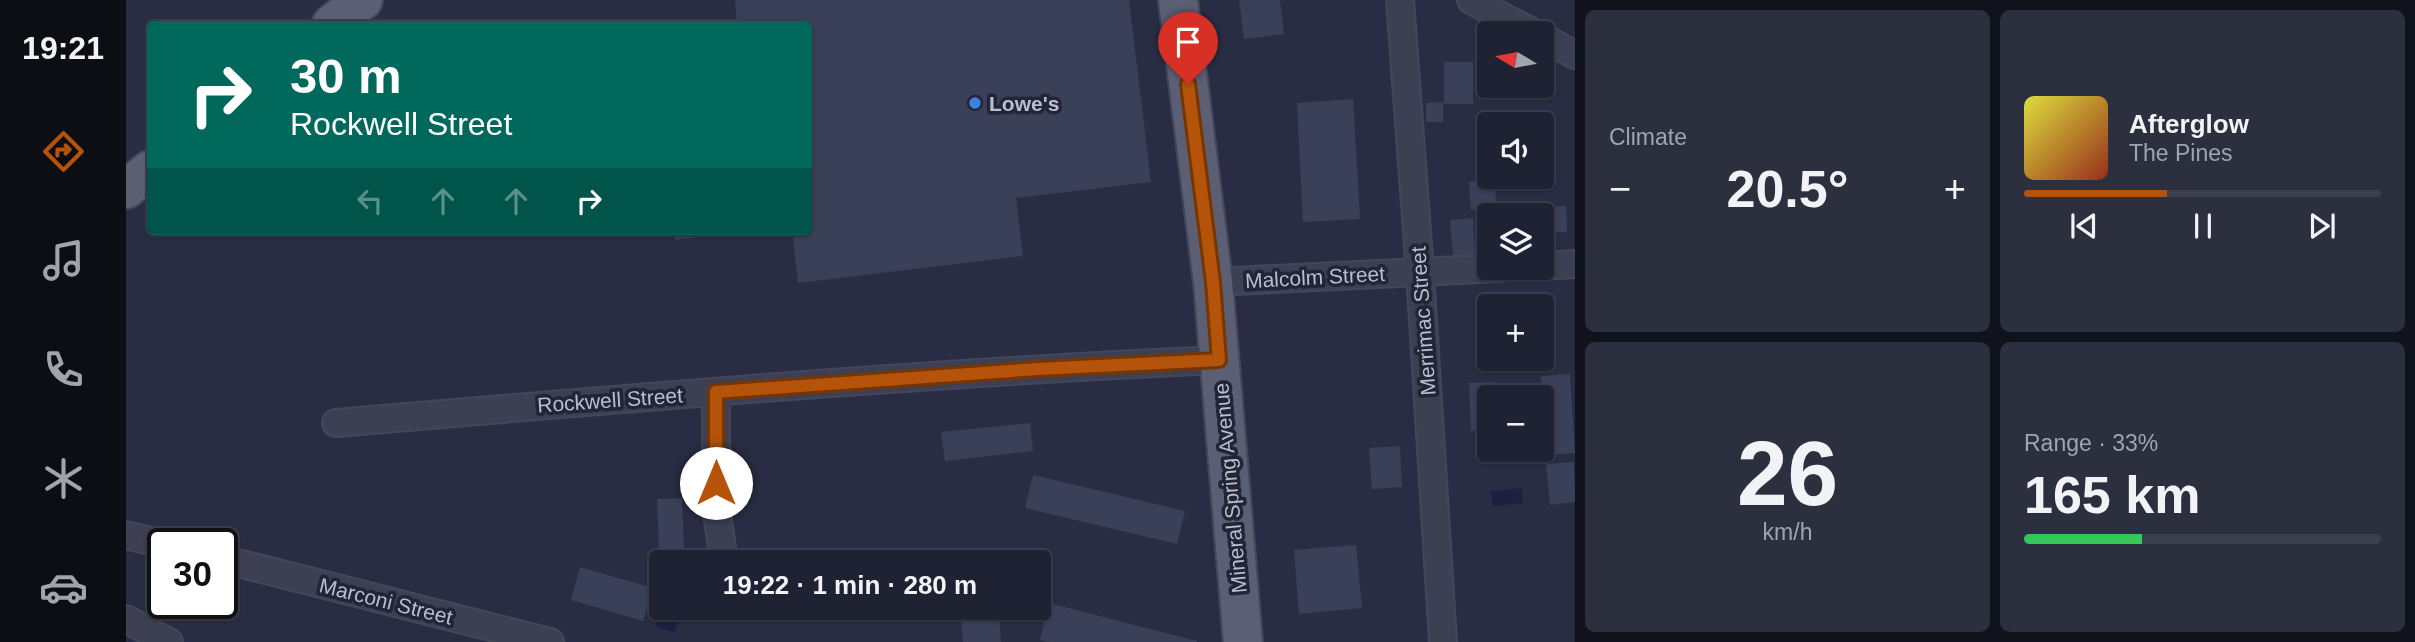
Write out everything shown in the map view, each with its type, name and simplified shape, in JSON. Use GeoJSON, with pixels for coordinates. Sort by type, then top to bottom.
{"type":"FeatureCollection","features":[{"type":"Feature","properties":{"kind":"main road"},"geometry":{"type":"LineString","coordinates":[[336,21],[363,0]]}},
{"type":"Feature","properties":{"kind":"main road","name":"Mineral Spring Avenue"},"geometry":{"type":"LineString","coordinates":[[1178,0],[1213,282],[1243,642]]}},
{"type":"Feature","properties":{"kind":"main road"},"geometry":{"type":"LineString","coordinates":[[126,190],[147,172]]}},
{"type":"Feature","properties":{"kind":"street","name":"Merrimac Street"},"geometry":{"type":"LineString","coordinates":[[1400,0],[1443,642]]}},
{"type":"Feature","properties":{"kind":"street"},"geometry":{"type":"LineString","coordinates":[[1471,0],[1511,21]]}},
{"type":"Feature","properties":{"kind":"street"},"geometry":{"type":"LineString","coordinates":[[1554,44],[1575,55]]}},
{"type":"Feature","properties":{"kind":"street"},"geometry":{"type":"LineString","coordinates":[[1554,265],[1575,264]]}},
{"type":"Feature","properties":{"kind":"street","name":"Malcolm Street"},"geometry":{"type":"LineString","coordinates":[[1213,282],[1477,269]]}},
{"type":"Feature","properties":{"kind":"street","name":"Rockwell Street"},"geometry":{"type":"LineString","coordinates":[[336,423],[1038,369],[1219,360]]}},
{"type":"Feature","properties":{"kind":"street"},"geometry":{"type":"LineString","coordinates":[[716,392],[716,506],[722,550]]}},
{"type":"Feature","properties":{"kind":"street"},"geometry":{"type":"LineString","coordinates":[[126,535],[147,540]]}},
{"type":"Feature","properties":{"kind":"street","name":"Marconi Street"},"geometry":{"type":"LineString","coordinates":[[238,563],[550,642]]}},
{"type":"Feature","properties":{"kind":"street"},"geometry":{"type":"LineString","coordinates":[[126,619],[169,642]]}},
{"type":"Feature","properties":{"kind":"water"},"geometry":{"type":"Polygon","coordinates":[[[1522,488],[1523,503],[1493,506],[1491,491],[1522,488]]]}},
{"type":"Feature","properties":{"kind":"water"},"geometry":{"type":"Polygon","coordinates":[[[658,620],[678,620],[675,633],[656,627],[658,620]]]}},
{"type":"Feature","properties":{"kind":"building","name":"Lowe's"},"geometry":{"type":"Polygon","coordinates":[[[735,0],[1129,0],[1151,182],[1016,198],[1023,256],[798,283],[792,235],[812,235],[812,21],[737,21],[735,0]]]}},
{"type":"Feature","properties":{"kind":"building"},"geometry":{"type":"Polygon","coordinates":[[[1239,0],[1280,0],[1284,34],[1244,39],[1239,0]]]}},
{"type":"Feature","properties":{"kind":"building"},"geometry":{"type":"Polygon","coordinates":[[[1444,62],[1473,62],[1473,104],[1444,104],[1444,62]]]}},
{"type":"Feature","properties":{"kind":"building"},"geometry":{"type":"Polygon","coordinates":[[[1353,99],[1360,219],[1303,222],[1297,103],[1353,99]]]}},
{"type":"Feature","properties":{"kind":"building"},"geometry":{"type":"Polygon","coordinates":[[[1443,102],[1443,122],[1426,122],[1426,103],[1443,102]]]}},
{"type":"Feature","properties":{"kind":"building"},"geometry":{"type":"Polygon","coordinates":[[[1477,181],[1477,189],[1495,189],[1496,203],[1477,203],[1477,210],[1471,210],[1469,182],[1477,181]]]}},
{"type":"Feature","properties":{"kind":"building"},"geometry":{"type":"Polygon","coordinates":[[[1566,206],[1567,232],[1554,233],[1554,207],[1566,206]]]}},
{"type":"Feature","properties":{"kind":"building"},"geometry":{"type":"Polygon","coordinates":[[[1473,218],[1475,254],[1453,256],[1450,220],[1473,218]]]}},
{"type":"Feature","properties":{"kind":"building"},"geometry":{"type":"Polygon","coordinates":[[[674,235],[717,235],[675,240],[674,235]]]}},
{"type":"Feature","properties":{"kind":"building"},"geometry":{"type":"Polygon","coordinates":[[[1570,374],[1575,453],[1554,454],[1554,385],[1542,385],[1541,376],[1570,374]]]}},
{"type":"Feature","properties":{"kind":"building"},"geometry":{"type":"Polygon","coordinates":[[[1497,382],[1497,385],[1477,385],[1477,431],[1471,431],[1469,383],[1497,382]]]}},
{"type":"Feature","properties":{"kind":"building"},"geometry":{"type":"Polygon","coordinates":[[[1030,423],[1033,451],[945,461],[941,432],[1030,423]]]}},
{"type":"Feature","properties":{"kind":"building"},"geometry":{"type":"Polygon","coordinates":[[[1400,446],[1402,487],[1372,489],[1369,448],[1400,446]]]}},
{"type":"Feature","properties":{"kind":"building"},"geometry":{"type":"Polygon","coordinates":[[[1574,462],[1575,502],[1550,505],[1546,464],[1574,462]]]}},
{"type":"Feature","properties":{"kind":"building"},"geometry":{"type":"Polygon","coordinates":[[[1033,475],[1185,511],[1177,544],[1025,508],[1033,475]]]}},
{"type":"Feature","properties":{"kind":"building"},"geometry":{"type":"Polygon","coordinates":[[[682,498],[684,550],[659,550],[657,499],[682,498]]]}},
{"type":"Feature","properties":{"kind":"building"},"geometry":{"type":"Polygon","coordinates":[[[1356,545],[1362,608],[1299,614],[1294,550],[1356,545]]]}},
{"type":"Feature","properties":{"kind":"building"},"geometry":{"type":"Polygon","coordinates":[[[580,567],[649,587],[649,601],[643,621],[571,600],[580,567]]]}},
{"type":"Feature","properties":{"kind":"building"},"geometry":{"type":"Polygon","coordinates":[[[1051,604],[1197,642],[1049,642],[1040,640],[1045,620],[1051,620],[1051,604]]]}},
{"type":"Feature","properties":{"kind":"building"},"geometry":{"type":"Polygon","coordinates":[[[961,620],[999,620],[1001,642],[963,642],[961,620]]]}},
{"type":"Feature","properties":{"kind":"place","name":"Lowe's"},"geometry":{"type":"Point","coordinates":[975,103]}},
{"type":"Feature","properties":{"kind":"route"},"geometry":{"type":"LineString","coordinates":[[716,483],[716,392],[1038,369],[1219,360],[1213,282],[1188,84]]}}]}
